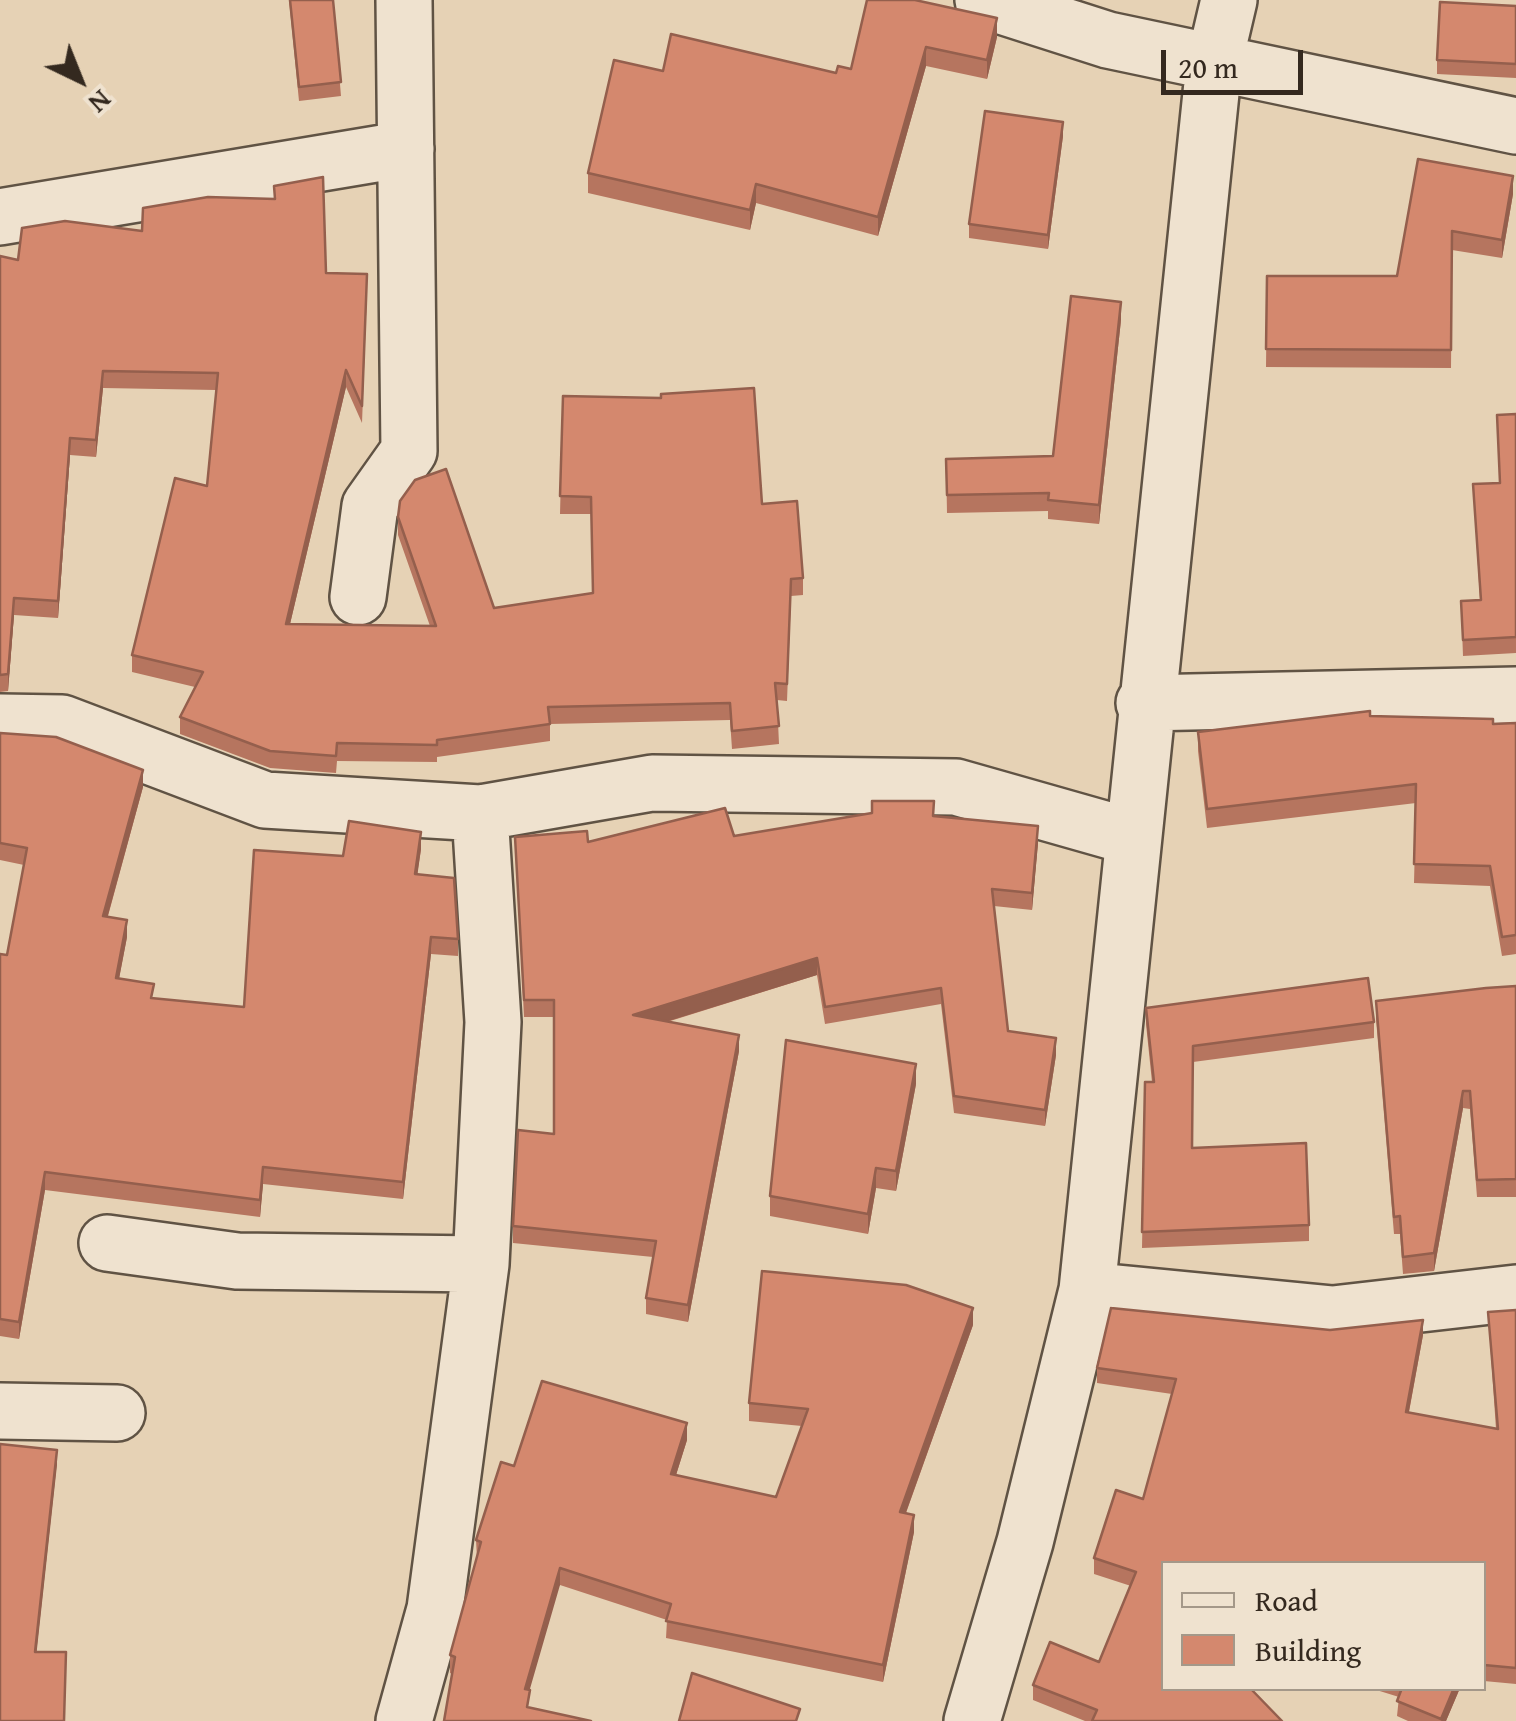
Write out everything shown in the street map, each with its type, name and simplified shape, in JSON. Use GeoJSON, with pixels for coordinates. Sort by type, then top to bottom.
{"type":"FeatureCollection","features":[{"type":"Feature","properties":{"kind":"street"},"geometry":{"type":"LineString","coordinates":[[358,596],[370,506],[409,451],[404,0]]}},
{"type":"Feature","properties":{"kind":"street"},"geometry":{"type":"LineString","coordinates":[[983,0],[1108,40],[1516,126]]}},
{"type":"Feature","properties":{"kind":"street"},"geometry":{"type":"LineString","coordinates":[[972,1721],[1025,1542],[1087,1290],[1144,703],[1214,64],[1229,0]]}},
{"type":"Feature","properties":{"kind":"street"},"geometry":{"type":"LineString","coordinates":[[0,218],[406,149]]}},
{"type":"Feature","properties":{"kind":"street"},"geometry":{"type":"LineString","coordinates":[[1144,703],[1516,695]]}},
{"type":"Feature","properties":{"kind":"street"},"geometry":{"type":"LineString","coordinates":[[0,722],[62,723],[266,800],[480,813],[652,783],[956,788],[1132,837]]}},
{"type":"Feature","properties":{"kind":"street"},"geometry":{"type":"LineString","coordinates":[[404,1721],[435,1609],[481,1264],[493,1022],[480,813]]}},
{"type":"Feature","properties":{"kind":"street"},"geometry":{"type":"LineString","coordinates":[[108,1243],[237,1261],[481,1264]]}},
{"type":"Feature","properties":{"kind":"street"},"geometry":{"type":"LineString","coordinates":[[1087,1290],[1333,1314],[1516,1294]]}},
{"type":"Feature","properties":{"kind":"street"},"geometry":{"type":"LineString","coordinates":[[0,1412],[117,1414]]}},
{"type":"Feature","properties":{"kind":"building"},"geometry":{"type":"Polygon","coordinates":[[[290,0],[333,0],[341,82],[299,87],[290,0]]]}},
{"type":"Feature","properties":{"kind":"building"},"geometry":{"type":"Polygon","coordinates":[[[867,0],[915,0],[997,18],[987,60],[926,47],[878,217],[756,184],[750,210],[588,173],[614,60],[663,71],[671,34],[836,73],[838,66],[851,69],[867,0]]]}},
{"type":"Feature","properties":{"kind":"building"},"geometry":{"type":"Polygon","coordinates":[[[1440,2],[1516,6],[1516,64],[1437,60],[1440,2]]]}},
{"type":"Feature","properties":{"kind":"building"},"geometry":{"type":"Polygon","coordinates":[[[985,111],[1063,122],[1048,235],[969,224],[985,111]]]}},
{"type":"Feature","properties":{"kind":"building"},"geometry":{"type":"Polygon","coordinates":[[[1418,159],[1513,176],[1502,240],[1452,231],[1451,350],[1266,349],[1267,276],[1397,276],[1418,159]]]}},
{"type":"Feature","properties":{"kind":"building"},"geometry":{"type":"Polygon","coordinates":[[[323,177],[326,273],[367,274],[362,406],[346,370],[286,624],[436,626],[398,517],[400,501],[415,480],[446,469],[494,608],[593,593],[591,497],[560,496],[563,396],[661,398],[661,394],[754,388],[762,504],[797,501],[803,578],[791,579],[787,684],[775,683],[779,726],[732,731],[730,703],[548,707],[550,724],[437,740],[437,745],[337,743],[336,756],[270,751],[180,717],[203,672],[132,655],[175,478],[207,486],[218,373],[103,371],[96,440],[70,438],[58,601],[14,598],[8,674],[0,675],[0,256],[18,260],[22,228],[65,221],[142,231],[143,208],[208,197],[275,199],[274,186],[323,177]]]}},
{"type":"Feature","properties":{"kind":"building"},"geometry":{"type":"Polygon","coordinates":[[[1071,296],[1121,302],[1099,505],[1048,500],[1049,493],[947,495],[946,459],[1053,456],[1071,296]]]}},
{"type":"Feature","properties":{"kind":"building"},"geometry":{"type":"Polygon","coordinates":[[[1516,414],[1516,637],[1463,640],[1461,601],[1481,600],[1473,484],[1500,483],[1497,415],[1516,414]]]}},
{"type":"Feature","properties":{"kind":"building"},"geometry":{"type":"Polygon","coordinates":[[[1370,711],[1370,716],[1516,723],[1516,935],[1502,937],[1490,866],[1414,864],[1416,784],[1207,809],[1198,732],[1370,711]]]}},
{"type":"Feature","properties":{"kind":"building"},"geometry":{"type":"Polygon","coordinates":[[[0,733],[56,737],[143,770],[103,916],[127,920],[116,978],[154,984],[151,998],[244,1007],[254,850],[343,856],[349,821],[421,832],[415,874],[454,878],[458,939],[431,937],[403,1182],[263,1167],[260,1200],[45,1172],[19,1322],[0,1319],[0,954],[7,955],[27,848],[0,843],[0,733]]]}},
{"type":"Feature","properties":{"kind":"building"},"geometry":{"type":"Polygon","coordinates":[[[872,801],[934,801],[933,816],[1038,826],[1032,893],[992,889],[1008,1031],[1056,1038],[1045,1110],[954,1096],[941,988],[825,1007],[817,958],[633,1015],[739,1035],[688,1305],[646,1298],[656,1241],[513,1226],[518,1130],[554,1134],[554,1000],[524,1000],[515,837],[587,831],[588,842],[725,808],[734,836],[872,813],[872,801]]]}},
{"type":"Feature","properties":{"kind":"building"},"geometry":{"type":"Polygon","coordinates":[[[1368,978],[1374,1022],[1193,1046],[1192,1148],[1306,1143],[1309,1225],[1142,1232],[1145,1082],[1154,1082],[1146,1008],[1368,978]]]}},
{"type":"Feature","properties":{"kind":"building"},"geometry":{"type":"Polygon","coordinates":[[[1516,986],[1516,1179],[1477,1180],[1470,1091],[1463,1091],[1434,1253],[1403,1257],[1400,1216],[1394,1217],[1376,1001],[1516,986]]]}},
{"type":"Feature","properties":{"kind":"building"},"geometry":{"type":"Polygon","coordinates":[[[786,1040],[916,1064],[896,1171],[876,1168],[868,1214],[770,1196],[786,1040]]]}},
{"type":"Feature","properties":{"kind":"building"},"geometry":{"type":"Polygon","coordinates":[[[762,1271],[906,1285],[973,1308],[900,1512],[914,1515],[883,1665],[666,1621],[671,1604],[560,1568],[525,1689],[530,1690],[527,1707],[591,1721],[444,1721],[455,1657],[450,1655],[481,1542],[476,1540],[501,1462],[514,1466],[542,1381],[687,1423],[671,1474],[776,1497],[808,1409],[749,1403],[762,1271]]]}},
{"type":"Feature","properties":{"kind":"building"},"geometry":{"type":"Polygon","coordinates":[[[1111,1308],[1330,1330],[1423,1320],[1406,1412],[1498,1429],[1488,1312],[1516,1310],[1516,1668],[1486,1665],[1486,1561],[1161,1561],[1161,1691],[1253,1691],[1282,1721],[1092,1721],[1097,1710],[1033,1685],[1050,1642],[1099,1662],[1136,1572],[1094,1558],[1116,1490],[1143,1499],[1176,1379],[1097,1368],[1111,1308]]]}},
{"type":"Feature","properties":{"kind":"building"},"geometry":{"type":"Polygon","coordinates":[[[0,1444],[57,1450],[35,1652],[66,1652],[64,1721],[0,1721],[0,1444]]]}},
{"type":"Feature","properties":{"kind":"building"},"geometry":{"type":"Polygon","coordinates":[[[692,1673],[800,1709],[796,1721],[679,1721],[692,1673]]]}},
{"type":"Feature","properties":{"kind":"building"},"geometry":{"type":"Polygon","coordinates":[[[1401,1691],[1453,1691],[1441,1719],[1397,1701],[1401,1691]]]}}]}
